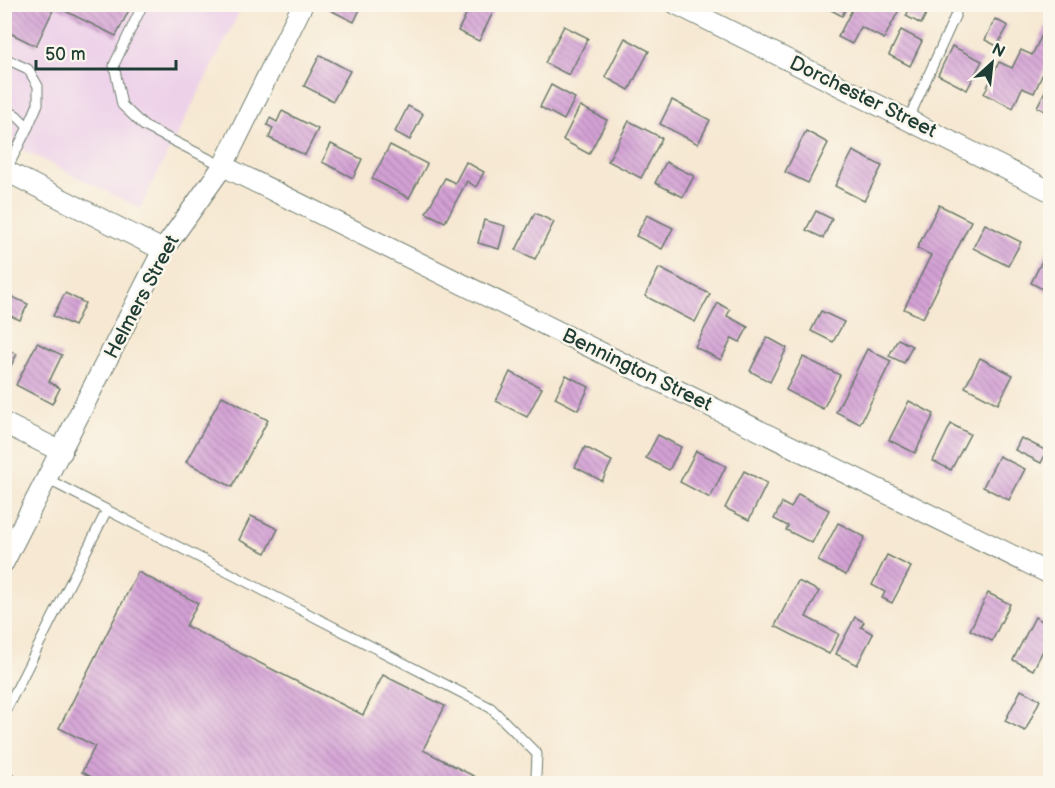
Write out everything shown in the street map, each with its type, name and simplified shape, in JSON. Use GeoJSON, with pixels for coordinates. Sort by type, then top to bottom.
{"type":"FeatureCollection","features":[{"type":"Feature","properties":{"kind":"street","name":"Helmers Street"},"geometry":{"type":"LineString","coordinates":[[4,562],[163,250],[223,166],[303,4]]}},
{"type":"Feature","properties":{"kind":"street","name":"Dorchester Street"},"geometry":{"type":"LineString","coordinates":[[676,4],[1050,191]]}},
{"type":"Feature","properties":{"kind":"street","name":"Bennington Street"},"geometry":{"type":"LineString","coordinates":[[223,166],[1050,574]]}},
{"type":"Feature","properties":{"kind":"street"},"geometry":{"type":"LineString","coordinates":[[5,170],[163,250]]}},
{"type":"Feature","properties":{"kind":"street"},"geometry":{"type":"LineString","coordinates":[[4,423],[62,452]]}},
{"type":"Feature","properties":{"kind":"lane"},"geometry":{"type":"LineString","coordinates":[[143,4],[114,65],[122,105],[144,126],[223,166]]}},
{"type":"Feature","properties":{"kind":"lane"},"geometry":{"type":"LineString","coordinates":[[908,120],[956,14]]}},
{"type":"Feature","properties":{"kind":"lane"},"geometry":{"type":"LineString","coordinates":[[4,58],[28,69],[38,86],[38,104],[5,170]]}},
{"type":"Feature","properties":{"kind":"lane"},"geometry":{"type":"LineString","coordinates":[[4,109],[16,115],[28,127]]}},
{"type":"Feature","properties":{"kind":"lane"},"geometry":{"type":"LineString","coordinates":[[47,479],[491,708],[537,754],[536,776],[532,783]]}},
{"type":"Feature","properties":{"kind":"lane"},"geometry":{"type":"LineString","coordinates":[[4,714],[107,510]]}},
{"type":"Feature","properties":{"kind":"lane"},"geometry":{"type":"LineString","coordinates":[[4,774],[17,783]]}},
{"type":"Feature","properties":{"kind":"shaded area"},"geometry":{"type":"Polygon","coordinates":[[[4,5],[243,5],[140,208],[5,141],[4,5]]]}},
{"type":"Feature","properties":{"kind":"building"},"geometry":{"type":"Polygon","coordinates":[[[4,4],[132,4],[116,36],[55,6],[36,46],[4,30],[4,4]]]}},
{"type":"Feature","properties":{"kind":"building"},"geometry":{"type":"Polygon","coordinates":[[[471,4],[497,4],[479,41],[458,31],[471,4]]]}},
{"type":"Feature","properties":{"kind":"building"},"geometry":{"type":"Polygon","coordinates":[[[820,4],[848,4],[842,16],[820,4]]]}},
{"type":"Feature","properties":{"kind":"building"},"geometry":{"type":"Polygon","coordinates":[[[855,4],[902,4],[884,39],[861,27],[852,44],[838,37],[855,4]]]}},
{"type":"Feature","properties":{"kind":"building"},"geometry":{"type":"Polygon","coordinates":[[[912,4],[931,4],[921,24],[906,16],[912,4]]]}},
{"type":"Feature","properties":{"kind":"building"},"geometry":{"type":"Polygon","coordinates":[[[320,5],[362,5],[354,22],[320,5]]]}},
{"type":"Feature","properties":{"kind":"building"},"geometry":{"type":"Polygon","coordinates":[[[995,19],[1008,26],[997,46],[985,40],[995,19]]]}},
{"type":"Feature","properties":{"kind":"building"},"geometry":{"type":"Polygon","coordinates":[[[1049,21],[1050,58],[1034,93],[1022,88],[1013,108],[984,94],[999,62],[1012,68],[1021,50],[1032,55],[1049,21]]]}},
{"type":"Feature","properties":{"kind":"building"},"geometry":{"type":"Polygon","coordinates":[[[564,26],[588,38],[569,75],[545,63],[564,26]]]}},
{"type":"Feature","properties":{"kind":"building"},"geometry":{"type":"Polygon","coordinates":[[[901,30],[922,41],[910,66],[889,55],[901,30]]]}},
{"type":"Feature","properties":{"kind":"building"},"geometry":{"type":"Polygon","coordinates":[[[625,38],[649,51],[629,90],[605,77],[625,38]]]}},
{"type":"Feature","properties":{"kind":"building"},"geometry":{"type":"Polygon","coordinates":[[[952,46],[982,61],[967,90],[938,75],[952,46]]]}},
{"type":"Feature","properties":{"kind":"building"},"geometry":{"type":"Polygon","coordinates":[[[320,55],[350,71],[333,101],[304,86],[320,55]]]}},
{"type":"Feature","properties":{"kind":"building"},"geometry":{"type":"Polygon","coordinates":[[[1050,81],[1050,114],[1037,107],[1050,81]]]}},
{"type":"Feature","properties":{"kind":"building"},"geometry":{"type":"Polygon","coordinates":[[[551,85],[575,98],[564,120],[540,107],[551,85]]]}},
{"type":"Feature","properties":{"kind":"building"},"geometry":{"type":"Polygon","coordinates":[[[672,100],[710,120],[698,144],[660,124],[672,100]]]}},
{"type":"Feature","properties":{"kind":"building"},"geometry":{"type":"Polygon","coordinates":[[[408,106],[423,114],[410,140],[395,132],[408,106]]]}},
{"type":"Feature","properties":{"kind":"building"},"geometry":{"type":"Polygon","coordinates":[[[580,106],[607,120],[589,154],[563,140],[580,106]]]}},
{"type":"Feature","properties":{"kind":"building"},"geometry":{"type":"Polygon","coordinates":[[[282,111],[318,129],[305,155],[269,138],[273,128],[267,125],[270,118],[277,122],[282,111]]]}},
{"type":"Feature","properties":{"kind":"building"},"geometry":{"type":"Polygon","coordinates":[[[629,121],[662,138],[641,178],[608,161],[629,121]]]}},
{"type":"Feature","properties":{"kind":"building"},"geometry":{"type":"Polygon","coordinates":[[[806,131],[828,143],[808,183],[785,172],[806,131]]]}},
{"type":"Feature","properties":{"kind":"building"},"geometry":{"type":"Polygon","coordinates":[[[331,144],[362,159],[353,178],[322,162],[331,144]]]}},
{"type":"Feature","properties":{"kind":"building"},"geometry":{"type":"Polygon","coordinates":[[[390,145],[427,164],[409,198],[372,179],[390,145]]]}},
{"type":"Feature","properties":{"kind":"building"},"geometry":{"type":"Polygon","coordinates":[[[853,151],[882,166],[864,201],[835,186],[853,151]]]}},
{"type":"Feature","properties":{"kind":"building"},"geometry":{"type":"Polygon","coordinates":[[[466,162],[484,172],[476,187],[467,181],[445,222],[426,213],[445,178],[455,183],[466,162]]]}},
{"type":"Feature","properties":{"kind":"building"},"geometry":{"type":"Polygon","coordinates":[[[666,162],[694,176],[683,197],[655,183],[666,162]]]}},
{"type":"Feature","properties":{"kind":"building"},"geometry":{"type":"Polygon","coordinates":[[[939,205],[971,221],[923,318],[904,309],[931,255],[917,248],[939,205]]]}},
{"type":"Feature","properties":{"kind":"building"},"geometry":{"type":"Polygon","coordinates":[[[816,211],[832,219],[823,238],[806,230],[816,211]]]}},
{"type":"Feature","properties":{"kind":"building"},"geometry":{"type":"Polygon","coordinates":[[[535,213],[554,222],[535,259],[516,250],[535,213]]]}},
{"type":"Feature","properties":{"kind":"building"},"geometry":{"type":"Polygon","coordinates":[[[647,215],[673,228],[662,249],[636,236],[647,215]]]}},
{"type":"Feature","properties":{"kind":"building"},"geometry":{"type":"Polygon","coordinates":[[[484,220],[505,226],[499,249],[478,243],[484,220]]]}},
{"type":"Feature","properties":{"kind":"building"},"geometry":{"type":"Polygon","coordinates":[[[985,224],[1021,242],[1008,266],[973,248],[985,224]]]}},
{"type":"Feature","properties":{"kind":"building"},"geometry":{"type":"Polygon","coordinates":[[[1047,251],[1050,253],[1050,293],[1031,283],[1047,251]]]}},
{"type":"Feature","properties":{"kind":"building"},"geometry":{"type":"Polygon","coordinates":[[[659,268],[710,294],[695,322],[645,296],[659,268]]]}},
{"type":"Feature","properties":{"kind":"building"},"geometry":{"type":"Polygon","coordinates":[[[65,293],[85,303],[74,326],[53,316],[65,293]]]}},
{"type":"Feature","properties":{"kind":"building"},"geometry":{"type":"Polygon","coordinates":[[[8,295],[28,304],[20,320],[4,313],[4,303],[8,295]]]}},
{"type":"Feature","properties":{"kind":"building"},"geometry":{"type":"Polygon","coordinates":[[[718,303],[730,310],[727,316],[748,327],[740,342],[732,338],[721,360],[695,347],[718,303]]]}},
{"type":"Feature","properties":{"kind":"building"},"geometry":{"type":"Polygon","coordinates":[[[821,311],[844,322],[833,342],[811,331],[821,311]]]}},
{"type":"Feature","properties":{"kind":"building"},"geometry":{"type":"Polygon","coordinates":[[[767,337],[787,348],[770,382],[750,371],[767,337]]]}},
{"type":"Feature","properties":{"kind":"building"},"geometry":{"type":"Polygon","coordinates":[[[898,339],[912,346],[904,363],[889,356],[898,339]]]}},
{"type":"Feature","properties":{"kind":"building"},"geometry":{"type":"Polygon","coordinates":[[[37,343],[62,355],[49,382],[60,388],[52,404],[16,385],[37,343]]]}},
{"type":"Feature","properties":{"kind":"building"},"geometry":{"type":"Polygon","coordinates":[[[4,348],[17,354],[4,379],[4,348]]]}},
{"type":"Feature","properties":{"kind":"building"},"geometry":{"type":"Polygon","coordinates":[[[867,349],[891,361],[860,424],[836,412],[867,349]]]}},
{"type":"Feature","properties":{"kind":"building"},"geometry":{"type":"Polygon","coordinates":[[[803,357],[840,375],[823,409],[786,390],[803,357]]]}},
{"type":"Feature","properties":{"kind":"building"},"geometry":{"type":"Polygon","coordinates":[[[980,358],[1013,375],[998,404],[965,387],[980,358]]]}},
{"type":"Feature","properties":{"kind":"building"},"geometry":{"type":"Polygon","coordinates":[[[510,372],[542,388],[527,417],[496,401],[510,372]]]}},
{"type":"Feature","properties":{"kind":"building"},"geometry":{"type":"Polygon","coordinates":[[[566,375],[589,387],[578,410],[555,398],[566,375]]]}},
{"type":"Feature","properties":{"kind":"building"},"geometry":{"type":"Polygon","coordinates":[[[222,396],[268,420],[232,487],[186,462],[222,396]]]}},
{"type":"Feature","properties":{"kind":"building"},"geometry":{"type":"Polygon","coordinates":[[[909,401],[934,414],[915,453],[889,440],[909,401]]]}},
{"type":"Feature","properties":{"kind":"building"},"geometry":{"type":"Polygon","coordinates":[[[951,424],[970,434],[951,470],[933,461],[951,424]]]}},
{"type":"Feature","properties":{"kind":"building"},"geometry":{"type":"Polygon","coordinates":[[[658,435],[681,447],[669,470],[646,458],[658,435]]]}},
{"type":"Feature","properties":{"kind":"building"},"geometry":{"type":"Polygon","coordinates":[[[1021,438],[1047,451],[1041,463],[1015,450],[1021,438]]]}},
{"type":"Feature","properties":{"kind":"building"},"geometry":{"type":"Polygon","coordinates":[[[585,447],[612,461],[602,481],[575,467],[585,447]]]}},
{"type":"Feature","properties":{"kind":"building"},"geometry":{"type":"Polygon","coordinates":[[[696,451],[726,466],[710,498],[680,482],[696,451]]]}},
{"type":"Feature","properties":{"kind":"building"},"geometry":{"type":"Polygon","coordinates":[[[999,456],[1025,469],[1009,500],[983,487],[999,456]]]}},
{"type":"Feature","properties":{"kind":"building"},"geometry":{"type":"Polygon","coordinates":[[[744,471],[767,483],[749,520],[725,508],[744,471]]]}},
{"type":"Feature","properties":{"kind":"building"},"geometry":{"type":"Polygon","coordinates":[[[798,494],[829,510],[812,543],[786,530],[788,526],[774,519],[782,503],[791,508],[798,494]]]}},
{"type":"Feature","properties":{"kind":"building"},"geometry":{"type":"Polygon","coordinates":[[[251,516],[278,529],[266,553],[239,540],[251,516]]]}},
{"type":"Feature","properties":{"kind":"building"},"geometry":{"type":"Polygon","coordinates":[[[838,523],[865,537],[846,575],[818,561],[838,523]]]}},
{"type":"Feature","properties":{"kind":"building"},"geometry":{"type":"Polygon","coordinates":[[[887,555],[911,567],[892,603],[882,598],[885,592],[872,585],[887,555]]]}},
{"type":"Feature","properties":{"kind":"building"},"geometry":{"type":"Polygon","coordinates":[[[138,572],[198,603],[186,626],[363,715],[383,675],[445,706],[423,750],[489,784],[104,784],[82,772],[95,746],[59,728],[138,572]]]}},
{"type":"Feature","properties":{"kind":"building"},"geometry":{"type":"Polygon","coordinates":[[[798,581],[819,591],[806,617],[839,634],[829,654],[775,626],[798,581]]]}},
{"type":"Feature","properties":{"kind":"building"},"geometry":{"type":"Polygon","coordinates":[[[988,593],[1010,604],[992,641],[970,630],[988,593]]]}},
{"type":"Feature","properties":{"kind":"building"},"geometry":{"type":"Polygon","coordinates":[[[855,617],[864,622],[861,627],[873,634],[857,665],[836,654],[855,617]]]}},
{"type":"Feature","properties":{"kind":"building"},"geometry":{"type":"Polygon","coordinates":[[[1035,617],[1050,625],[1050,637],[1033,670],[1013,660],[1035,617]]]}},
{"type":"Feature","properties":{"kind":"building"},"geometry":{"type":"Polygon","coordinates":[[[1021,690],[1040,700],[1025,731],[1005,721],[1021,690]]]}}]}
